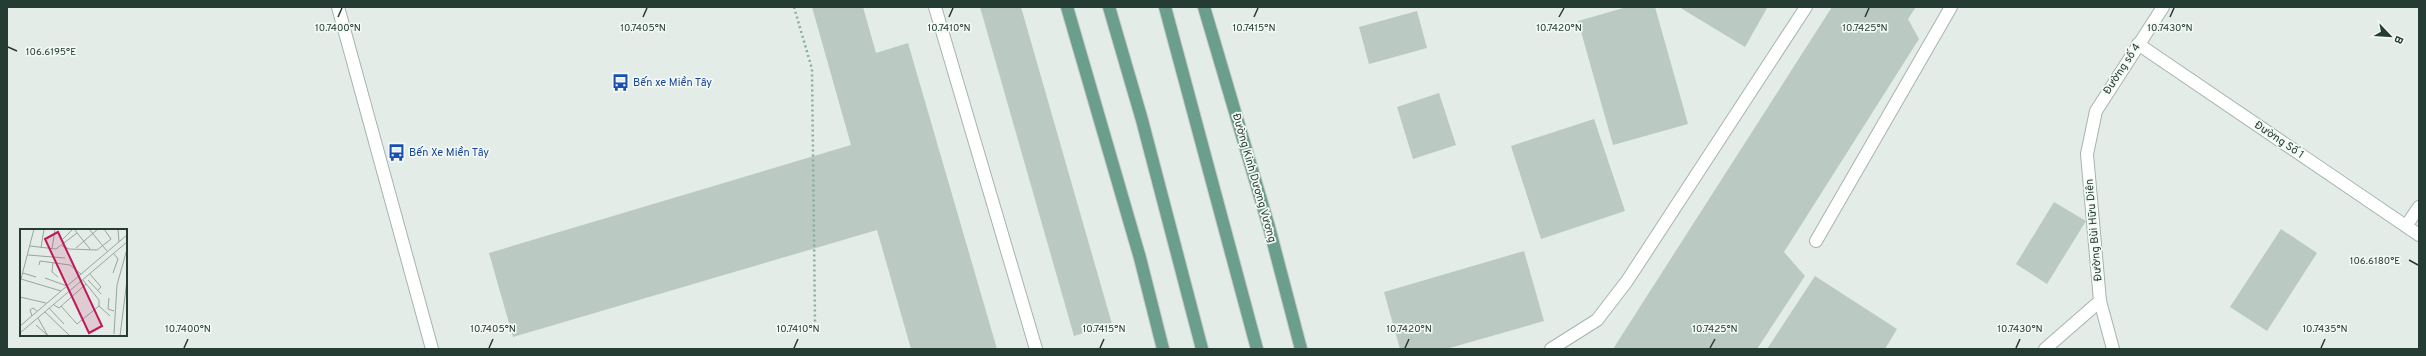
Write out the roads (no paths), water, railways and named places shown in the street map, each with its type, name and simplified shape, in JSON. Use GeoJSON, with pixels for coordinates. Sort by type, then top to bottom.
{"type":"FeatureCollection","features":[{"type":"Feature","properties":{"kind":"main road"},"geometry":{"type":"LineString","coordinates":[[1067,7],[1140,258],[1163,349]]}},
{"type":"Feature","properties":{"kind":"main road"},"geometry":{"type":"LineString","coordinates":[[1109,7],[1142,120],[1202,349]]}},
{"type":"Feature","properties":{"kind":"main road"},"geometry":{"type":"LineString","coordinates":[[1165,7],[1257,349]]}},
{"type":"Feature","properties":{"kind":"main road","name":"Đường Kinh Dương Vương"},"geometry":{"type":"LineString","coordinates":[[1204,7],[1269,227],[1301,349]]}},
{"type":"Feature","properties":{"kind":"street"},"geometry":{"type":"LineString","coordinates":[[338,7],[432,349]]}},
{"type":"Feature","properties":{"kind":"street"},"geometry":{"type":"LineString","coordinates":[[935,7],[1036,349]]}},
{"type":"Feature","properties":{"kind":"street"},"geometry":{"type":"LineString","coordinates":[[1551,349],[1597,320],[1628,281],[1806,7]]}},
{"type":"Feature","properties":{"kind":"street"},"geometry":{"type":"LineString","coordinates":[[1816,241],[1951,7]]}},
{"type":"Feature","properties":{"kind":"street","name":"Đường số 4"},"geometry":{"type":"LineString","coordinates":[[2096,111],[2163,7]]}},
{"type":"Feature","properties":{"kind":"street","name":"Đường Số 1"},"geometry":{"type":"LineString","coordinates":[[2138,44],[2419,235]]}},
{"type":"Feature","properties":{"kind":"street","name":"Đường Bùi Hữu Diên"},"geometry":{"type":"LineString","coordinates":[[2096,111],[2086,154],[2100,301],[2113,349]]}},
{"type":"Feature","properties":{"kind":"street"},"geometry":{"type":"LineString","coordinates":[[2406,226],[2419,207]]}},
{"type":"Feature","properties":{"kind":"street"},"geometry":{"type":"LineString","coordinates":[[2045,349],[2100,301]]}},
{"type":"Feature","properties":{"kind":"place","name":"Bến xe Miền Tây"},"geometry":{"type":"Point","coordinates":[620,83]}},
{"type":"Feature","properties":{"kind":"place","name":"Bến Xe Miền Tây"},"geometry":{"type":"Point","coordinates":[396,153]}}]}
